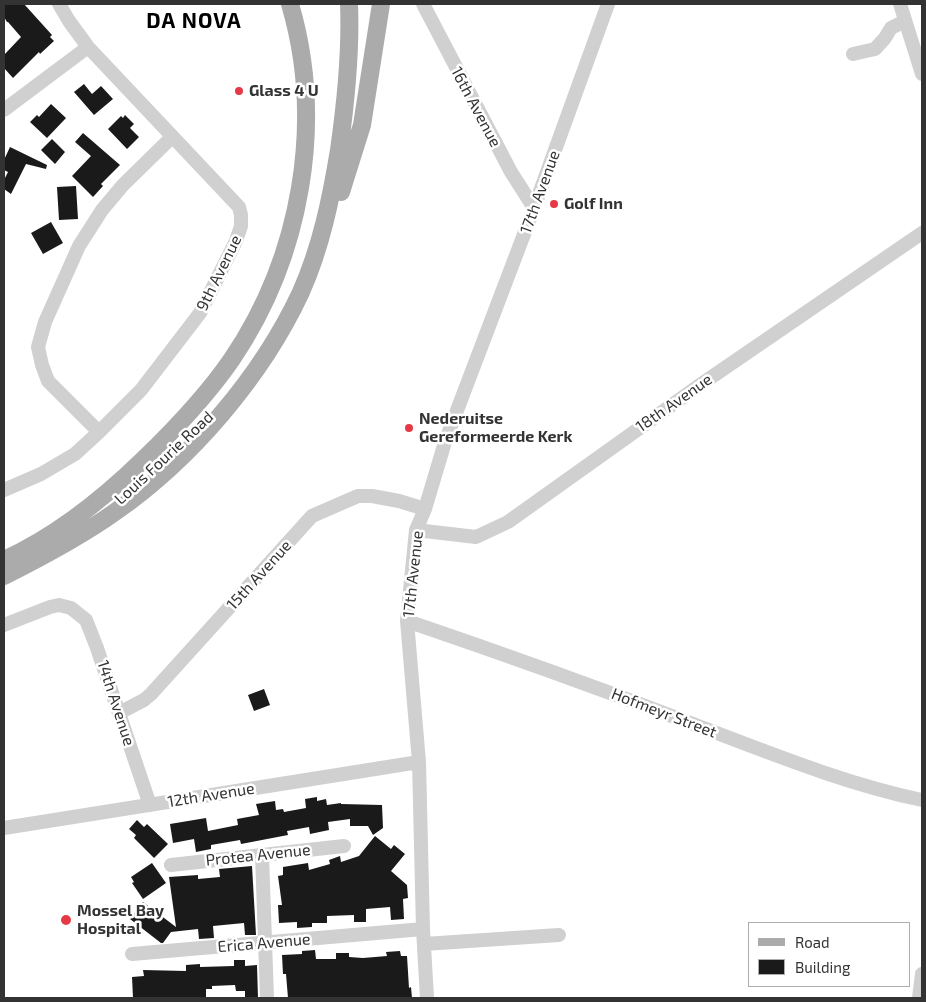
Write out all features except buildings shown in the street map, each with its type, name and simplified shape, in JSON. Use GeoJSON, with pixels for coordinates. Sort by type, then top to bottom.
{"type":"FeatureCollection","features":[{"type":"Feature","properties":{"kind":"main road"},"geometry":{"type":"LineString","coordinates":[[4,560],[48,538],[80,514],[157,447],[185,417],[231,360],[262,307],[278,270],[293,223],[302,178],[306,123],[304,69],[290,4]]}},
{"type":"Feature","properties":{"kind":"main road","name":"Louis Fourie Road"},"geometry":{"type":"LineString","coordinates":[[4,576],[49,554],[116,512],[159,477],[197,441],[232,402],[257,368],[301,292],[331,202],[346,101],[350,38],[349,4]]}},
{"type":"Feature","properties":{"kind":"main road"},"geometry":{"type":"LineString","coordinates":[[301,292],[331,231],[362,124],[381,4]]}},
{"type":"Feature","properties":{"kind":"main road","name":"Louis Fourie Road"},"geometry":{"type":"LineString","coordinates":[[4,566],[80,528],[112,507],[199,431],[227,398],[252,364],[275,327],[294,290],[317,238],[336,167]]}},
{"type":"Feature","properties":{"kind":"street","name":"9th Avenue"},"geometry":{"type":"LineString","coordinates":[[4,490],[41,474],[68,458],[99,432],[141,390],[200,314],[236,241],[241,226],[239,208],[88,47],[59,4]]}},
{"type":"Feature","properties":{"kind":"street","name":"16th Avenue"},"geometry":{"type":"LineString","coordinates":[[423,4],[511,172],[534,208]]}},
{"type":"Feature","properties":{"kind":"street","name":"17th Avenue"},"geometry":{"type":"LineString","coordinates":[[427,998],[423,929],[419,762],[407,621],[416,530],[425,509],[445,442],[534,208],[608,4]]}},
{"type":"Feature","properties":{"kind":"street"},"geometry":{"type":"LineString","coordinates":[[900,4],[922,74]]}},
{"type":"Feature","properties":{"kind":"street"},"geometry":{"type":"LineString","coordinates":[[853,54],[875,49],[891,28],[905,21]]}},
{"type":"Feature","properties":{"kind":"street"},"geometry":{"type":"LineString","coordinates":[[4,110],[88,47]]}},
{"type":"Feature","properties":{"kind":"street"},"geometry":{"type":"LineString","coordinates":[[99,432],[48,380],[38,347],[44,322],[79,246],[102,210],[172,137]]}},
{"type":"Feature","properties":{"kind":"street","name":"18th Avenue"},"geometry":{"type":"LineString","coordinates":[[416,530],[476,537],[508,522],[700,385],[922,233]]}},
{"type":"Feature","properties":{"kind":"street","name":"15th Avenue"},"geometry":{"type":"LineString","coordinates":[[119,713],[144,700],[151,694],[312,516],[358,496],[372,496],[399,501],[425,509]]}},
{"type":"Feature","properties":{"kind":"street","name":"14th Avenue"},"geometry":{"type":"LineString","coordinates":[[4,625],[59,605],[71,608],[80,613],[86,620],[150,805]]}},
{"type":"Feature","properties":{"kind":"street","name":"Hofmeyr Street"},"geometry":{"type":"LineString","coordinates":[[407,621],[569,677],[804,765],[884,792],[922,800]]}},
{"type":"Feature","properties":{"kind":"street","name":"12th Avenue"},"geometry":{"type":"LineString","coordinates":[[4,828],[419,762]]}},
{"type":"Feature","properties":{"kind":"street","name":"Protea Avenue"},"geometry":{"type":"LineString","coordinates":[[171,864],[344,846]]}},
{"type":"Feature","properties":{"kind":"street"},"geometry":{"type":"LineString","coordinates":[[262,855],[266,998]]}},
{"type":"Feature","properties":{"kind":"street","name":"Erica Avenue"},"geometry":{"type":"LineString","coordinates":[[132,954],[423,929]]}},
{"type":"Feature","properties":{"kind":"street"},"geometry":{"type":"LineString","coordinates":[[424,944],[559,935]]}},
{"type":"Feature","properties":{"kind":"street"},"geometry":{"type":"LineString","coordinates":[[919,998],[922,974]]}},
{"type":"Feature","properties":{"kind":"place","name":"Glass 4 U"},"geometry":{"type":"Point","coordinates":[239,91]}},
{"type":"Feature","properties":{"kind":"place","name":"Golf Inn"},"geometry":{"type":"Point","coordinates":[554,204]}},
{"type":"Feature","properties":{"kind":"place","name":"Nederuitse Gereformeerde Kerk"},"geometry":{"type":"Point","coordinates":[409,428]}},
{"type":"Feature","properties":{"kind":"place","name":"Mossel Bay Hospital"},"geometry":{"type":"Point","coordinates":[66,920]}},
{"type":"Feature","properties":{"kind":"district","name":"DA NOVA"},"geometry":{"type":"Point","coordinates":[194,21]}}]}
